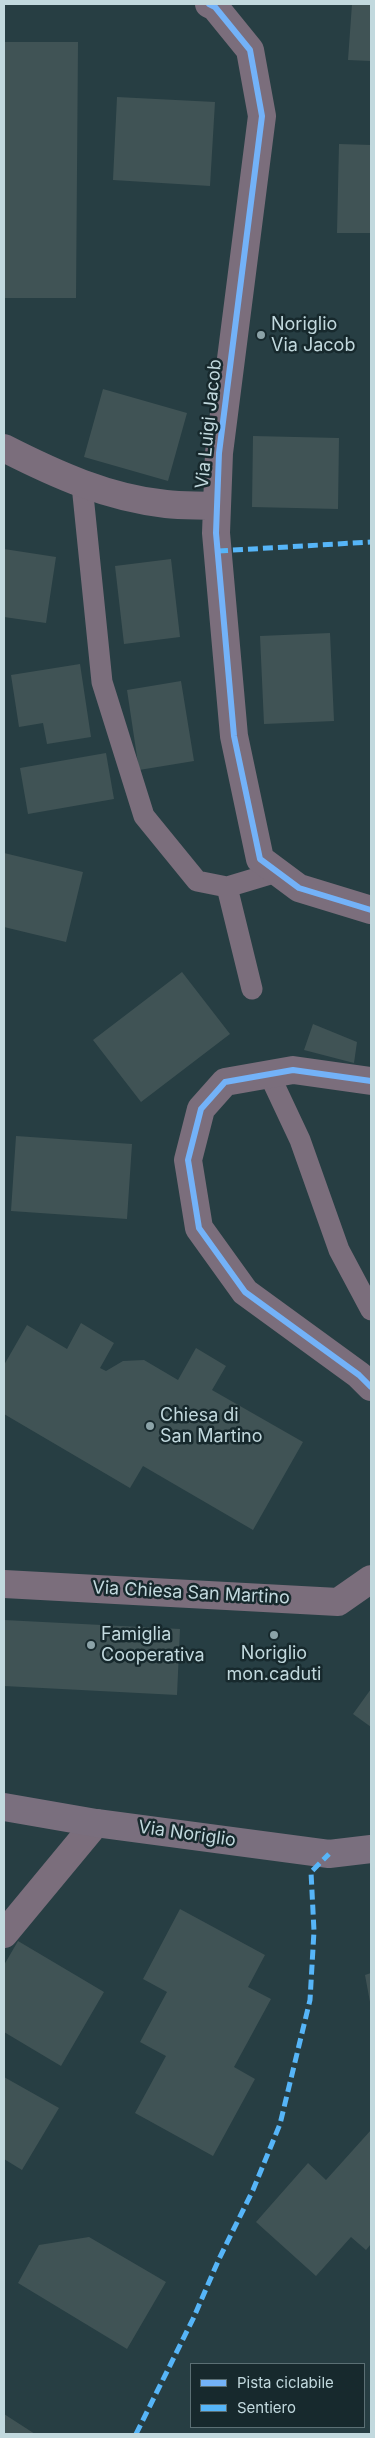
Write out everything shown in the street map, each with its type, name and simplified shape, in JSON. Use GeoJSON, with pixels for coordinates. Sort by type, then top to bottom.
{"type":"FeatureCollection","features":[{"type":"Feature","properties":{"kind":"main road","name":"Via Noriglio"},"geometry":{"type":"LineString","coordinates":[[4,1807],[96,1823],[329,1854],[371,1849]]}},
{"type":"Feature","properties":{"kind":"street","name":"Via Luigi Jacob"},"geometry":{"type":"LineString","coordinates":[[209,4],[215,7],[250,50],[262,116],[219,453],[216,506],[216,533],[234,736],[260,859],[299,888],[371,910]]}},
{"type":"Feature","properties":{"kind":"street"},"geometry":{"type":"LineString","coordinates":[[4,448],[82,485],[151,502],[216,506]]}},
{"type":"Feature","properties":{"kind":"street"},"geometry":{"type":"LineString","coordinates":[[371,1081],[293,1070],[225,1082],[201,1109],[188,1160],[199,1228],[245,1292],[371,1386]]}},
{"type":"Feature","properties":{"kind":"street","name":"Via Chiesa San Martino"},"geometry":{"type":"LineString","coordinates":[[4,1584],[338,1602],[371,1579]]}},
{"type":"Feature","properties":{"kind":"street"},"geometry":{"type":"LineString","coordinates":[[4,1934],[96,1823]]}},
{"type":"Feature","properties":{"kind":"lane"},"geometry":{"type":"LineString","coordinates":[[82,485],[102,682],[144,816],[197,881],[227,887],[277,872]]}},
{"type":"Feature","properties":{"kind":"lane"},"geometry":{"type":"LineString","coordinates":[[227,887],[252,989]]}},
{"type":"Feature","properties":{"kind":"lane"},"geometry":{"type":"LineString","coordinates":[[269,1074],[300,1140],[339,1250],[371,1310]]}},
{"type":"Feature","properties":{"kind":"building"},"geometry":{"type":"Polygon","coordinates":[[[352,4],[371,4],[371,61],[348,60],[352,4]]]}},
{"type":"Feature","properties":{"kind":"building"},"geometry":{"type":"Polygon","coordinates":[[[4,42],[78,42],[76,298],[4,298],[4,42]]]}},
{"type":"Feature","properties":{"kind":"building"},"geometry":{"type":"Polygon","coordinates":[[[117,97],[215,102],[210,186],[113,180],[117,97]]]}},
{"type":"Feature","properties":{"kind":"building"},"geometry":{"type":"Polygon","coordinates":[[[339,144],[371,145],[371,233],[337,233],[339,144]]]}},
{"type":"Feature","properties":{"kind":"building"},"geometry":{"type":"Polygon","coordinates":[[[103,389],[187,413],[168,481],[84,457],[103,389]]]}},
{"type":"Feature","properties":{"kind":"building"},"geometry":{"type":"Polygon","coordinates":[[[253,436],[339,438],[338,509],[252,507],[253,436]]]}},
{"type":"Feature","properties":{"kind":"building"},"geometry":{"type":"Polygon","coordinates":[[[4,549],[56,557],[46,623],[4,617],[4,549]]]}},
{"type":"Feature","properties":{"kind":"building"},"geometry":{"type":"Polygon","coordinates":[[[171,559],[180,637],[124,644],[115,566],[171,559]]]}},
{"type":"Feature","properties":{"kind":"building"},"geometry":{"type":"Polygon","coordinates":[[[330,633],[334,721],[264,724],[260,636],[330,633]]]}},
{"type":"Feature","properties":{"kind":"building"},"geometry":{"type":"Polygon","coordinates":[[[80,664],[91,737],[47,744],[43,723],[19,727],[11,675],[80,664]]]}},
{"type":"Feature","properties":{"kind":"building"},"geometry":{"type":"Polygon","coordinates":[[[181,681],[194,761],[139,770],[127,690],[181,681]]]}},
{"type":"Feature","properties":{"kind":"building"},"geometry":{"type":"Polygon","coordinates":[[[106,753],[114,799],[28,814],[20,768],[106,753]]]}},
{"type":"Feature","properties":{"kind":"building"},"geometry":{"type":"Polygon","coordinates":[[[4,853],[83,872],[66,942],[4,927],[4,853]]]}},
{"type":"Feature","properties":{"kind":"building"},"geometry":{"type":"Polygon","coordinates":[[[182,972],[230,1034],[141,1102],[93,1040],[182,972]]]}},
{"type":"Feature","properties":{"kind":"building"},"geometry":{"type":"Polygon","coordinates":[[[313,1024],[357,1042],[354,1063],[304,1050],[313,1024]]]}},
{"type":"Feature","properties":{"kind":"building"},"geometry":{"type":"Polygon","coordinates":[[[16,1136],[132,1144],[127,1219],[11,1211],[16,1136]]]}},
{"type":"Feature","properties":{"kind":"building","name":"Chiesa di San Martino"},"geometry":{"type":"Polygon","coordinates":[[[81,1323],[114,1343],[100,1368],[106,1371],[123,1361],[144,1360],[178,1380],[196,1348],[226,1366],[212,1390],[303,1442],[253,1530],[143,1466],[130,1488],[4,1414],[4,1365],[27,1325],[67,1349],[81,1323]]]}},
{"type":"Feature","properties":{"kind":"building","name":"Famiglia Cooperativa"},"geometry":{"type":"Polygon","coordinates":[[[4,1620],[180,1629],[177,1695],[4,1686],[4,1620]]]}},
{"type":"Feature","properties":{"kind":"building"},"geometry":{"type":"Polygon","coordinates":[[[371,1689],[371,1727],[353,1714],[371,1689]]]}},
{"type":"Feature","properties":{"kind":"building"},"geometry":{"type":"Polygon","coordinates":[[[180,1909],[265,1955],[248,1987],[271,1999],[234,2067],[255,2079],[213,2156],[135,2113],[166,2056],[140,2042],[167,1992],[143,1979],[180,1909]]]}},
{"type":"Feature","properties":{"kind":"building"},"geometry":{"type":"Polygon","coordinates":[[[18,1941],[104,1992],[61,2066],[4,2032],[4,1965],[18,1941]]]}},
{"type":"Feature","properties":{"kind":"building"},"geometry":{"type":"Polygon","coordinates":[[[371,1973],[371,2002],[370,2002],[365,1975],[371,1973]]]}},
{"type":"Feature","properties":{"kind":"building"},"geometry":{"type":"Polygon","coordinates":[[[4,2077],[59,2108],[22,2170],[4,2159],[4,2077]]]}},
{"type":"Feature","properties":{"kind":"building"},"geometry":{"type":"Polygon","coordinates":[[[371,2130],[371,2244],[366,2250],[351,2237],[316,2276],[256,2222],[308,2163],[326,2180],[371,2130]]]}},
{"type":"Feature","properties":{"kind":"building"},"geometry":{"type":"Polygon","coordinates":[[[89,2237],[166,2282],[127,2349],[18,2283],[39,2245],[89,2237]]]}},
{"type":"Feature","properties":{"kind":"building"},"geometry":{"type":"Polygon","coordinates":[[[4,2414],[35,2434],[4,2434],[4,2414]]]}},
{"type":"Feature","properties":{"kind":"marked path"},"geometry":{"type":"LineString","coordinates":[[218,551],[371,542]]}},
{"type":"Feature","properties":{"kind":"marked path"},"geometry":{"type":"LineString","coordinates":[[136,2434],[193,2319],[219,2259],[253,2190],[280,2124],[310,2000],[314,1931],[311,1872],[329,1854]]}},
{"type":"Feature","properties":{"kind":"cycle path"},"geometry":{"type":"LineString","coordinates":[[209,4],[215,7],[250,50],[262,116],[219,453],[216,533],[234,736],[260,859],[299,888],[371,910]]}},
{"type":"Feature","properties":{"kind":"cycle path"},"geometry":{"type":"LineString","coordinates":[[371,1081],[293,1070],[225,1082],[201,1109],[188,1160],[199,1228],[245,1292],[359,1375],[371,1387]]}},
{"type":"Feature","properties":{"kind":"place","name":"Noriglio Via Jacob"},"geometry":{"type":"Point","coordinates":[261,335]}},
{"type":"Feature","properties":{"kind":"place","name":"Chiesa di San Martino"},"geometry":{"type":"Point","coordinates":[150,1426]}},
{"type":"Feature","properties":{"kind":"place","name":"Noriglio mon.caduti"},"geometry":{"type":"Point","coordinates":[274,1635]}},
{"type":"Feature","properties":{"kind":"place","name":"Famiglia Cooperativa"},"geometry":{"type":"Point","coordinates":[91,1645]}}]}
